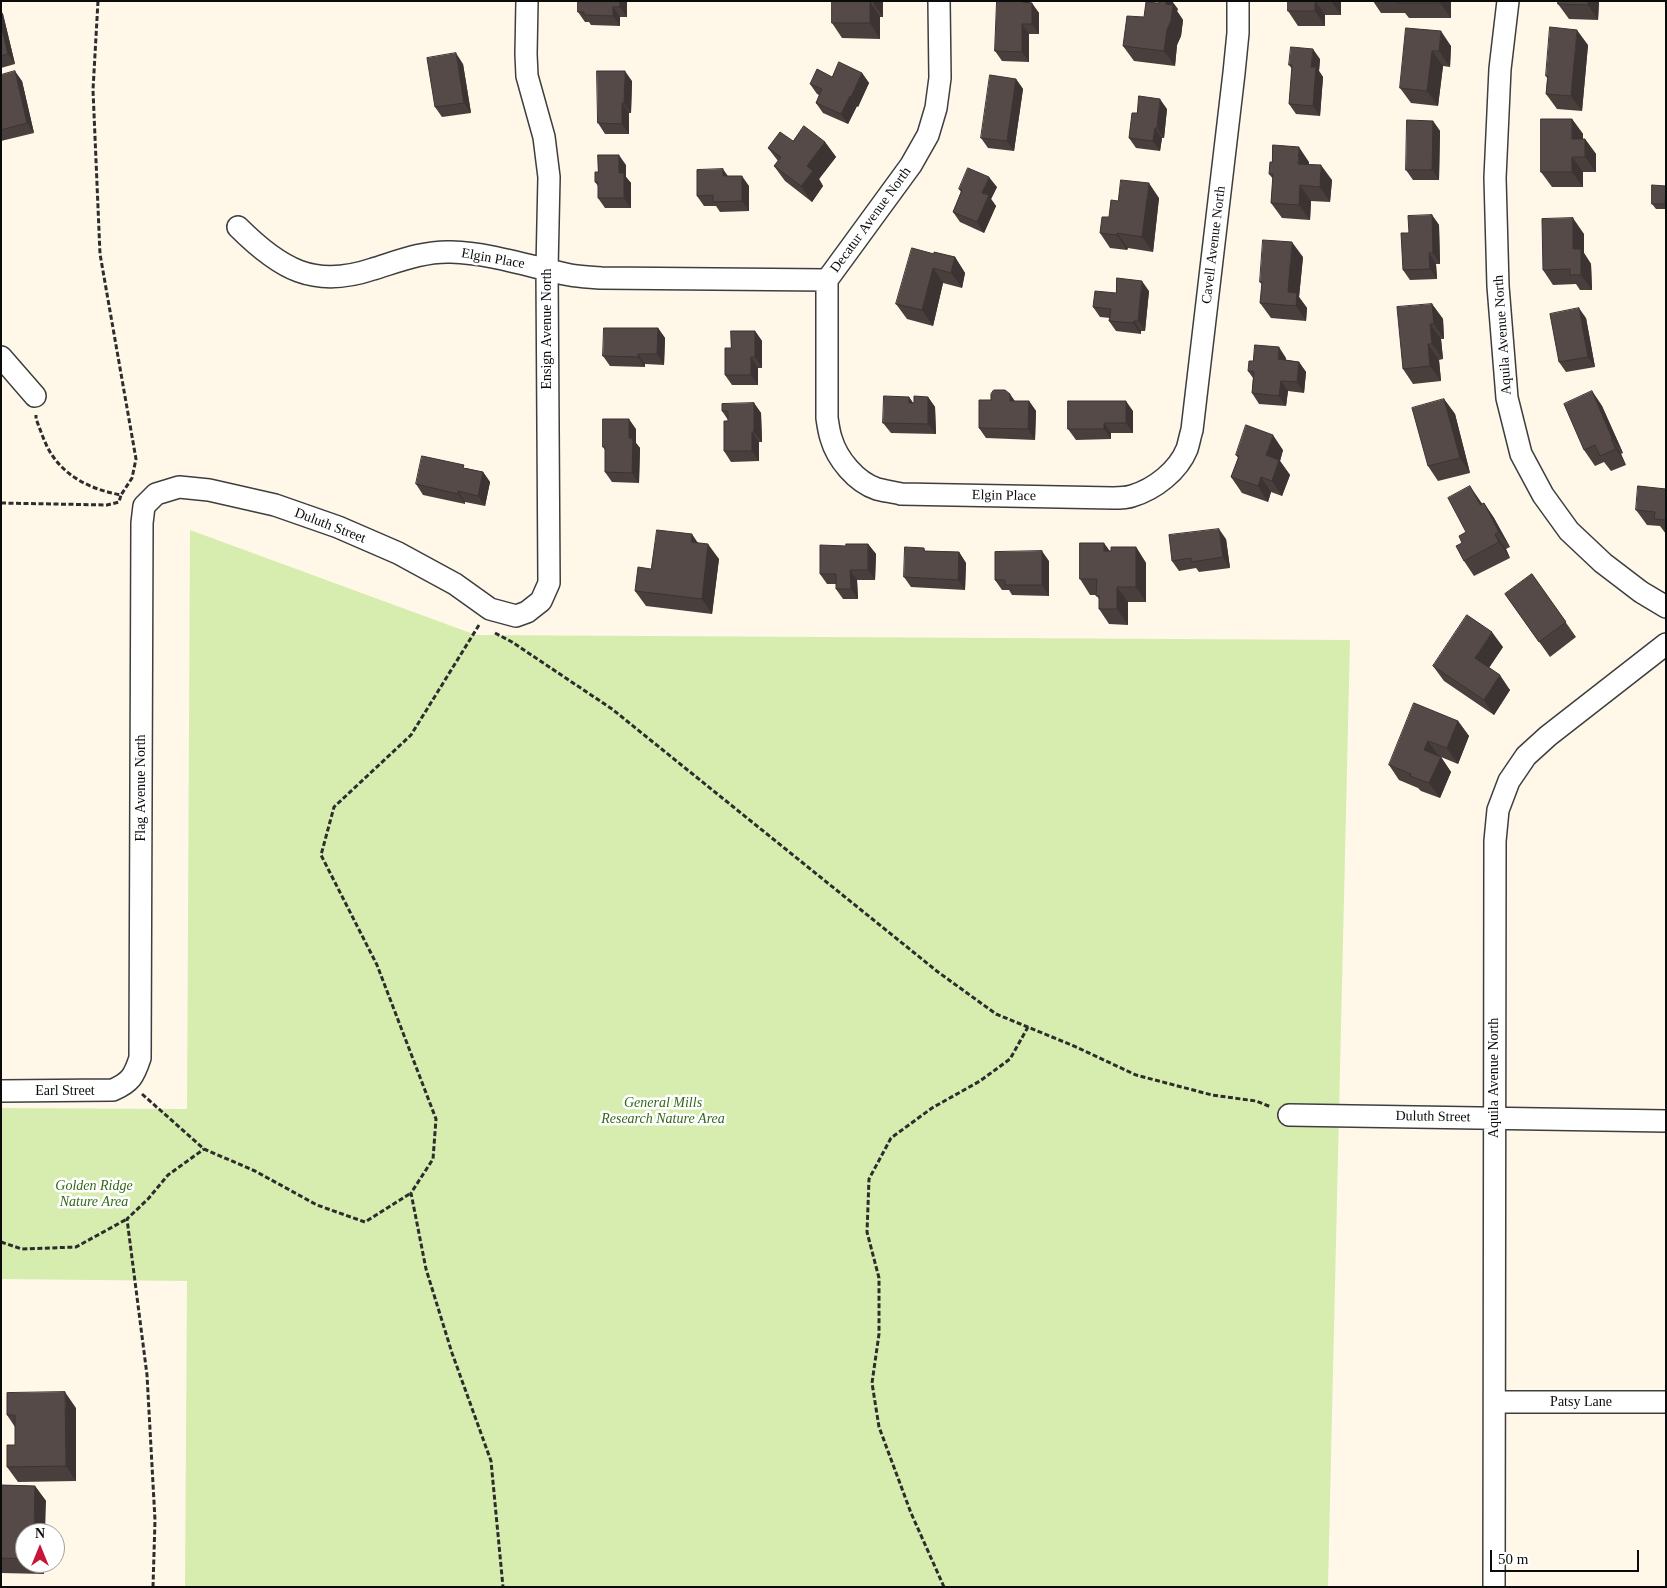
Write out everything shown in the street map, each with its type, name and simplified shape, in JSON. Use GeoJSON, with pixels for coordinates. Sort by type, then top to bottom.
{"type":"FeatureCollection","features":[{"type":"Feature","properties":{"kind":"street","name":"Ensign Avenue North"},"geometry":{"type":"LineString","coordinates":[[481,618],[516,616],[528,612],[540,600],[549,583],[547,269],[549,177],[544,137],[528,76],[526,54],[527,1]]}},
{"type":"Feature","properties":{"kind":"street","name":"Decatur Avenue North"},"geometry":{"type":"LineString","coordinates":[[848,468],[839,456],[831,438],[827,418],[827,280],[911,165],[928,135],[936,108],[940,78],[940,1]]}},
{"type":"Feature","properties":{"kind":"street","name":"Cavell Avenue North"},"geometry":{"type":"LineString","coordinates":[[1163,479],[1177,466],[1187,448],[1192,430],[1234,73],[1238,33],[1238,1]]}},
{"type":"Feature","properties":{"kind":"street","name":"Aquila Avenue North"},"geometry":{"type":"LineString","coordinates":[[1508,1],[1500,69],[1495,178],[1498,286],[1507,398],[1522,454],[1543,495],[1569,531],[1603,563],[1641,592],[1666,607]]}},
{"type":"Feature","properties":{"kind":"street","name":"Elgin Place"},"geometry":{"type":"LineString","coordinates":[[238,227],[263,251],[286,266],[307,274],[330,278],[352,276],[410,256],[450,251],[487,256],[572,275],[601,278],[827,280]]}},
{"type":"Feature","properties":{"kind":"street"},"geometry":{"type":"LineString","coordinates":[[1,357],[35,396]]}},
{"type":"Feature","properties":{"kind":"street","name":"Elgin Place"},"geometry":{"type":"LineString","coordinates":[[848,468],[860,480],[876,489],[901,494],[1131,497],[1148,490],[1163,479]]}},
{"type":"Feature","properties":{"kind":"street","name":"Duluth Street"},"geometry":{"type":"LineString","coordinates":[[156,494],[179,487],[209,490],[275,505],[329,524],[398,553],[455,584],[478,602],[481,618]]}},
{"type":"Feature","properties":{"kind":"street","name":"Flag Avenue North"},"geometry":{"type":"LineString","coordinates":[[136,1086],[136,1072],[140,1058],[142,523],[144,506],[156,494]]}},
{"type":"Feature","properties":{"kind":"street","name":"Aquila Avenue North"},"geometry":{"type":"LineString","coordinates":[[1494,1587],[1496,1402],[1495,841],[1498,810],[1509,781],[1526,756],[1556,730],[1666,644]]}},
{"type":"Feature","properties":{"kind":"street","name":"Earl Street"},"geometry":{"type":"LineString","coordinates":[[1,1091],[100,1091],[136,1086]]}},
{"type":"Feature","properties":{"kind":"street","name":"Duluth Street"},"geometry":{"type":"LineString","coordinates":[[1290,1115],[1666,1121]]}},
{"type":"Feature","properties":{"kind":"street","name":"Patsy Lane"},"geometry":{"type":"LineString","coordinates":[[1496,1402],[1666,1402]]}},
{"type":"Feature","properties":{"kind":"path"},"geometry":{"type":"LineString","coordinates":[[1,503],[108,505],[119,502],[121,495],[132,478],[136,459],[100,254],[93,90],[98,1]]}},
{"type":"Feature","properties":{"kind":"path"},"geometry":{"type":"LineString","coordinates":[[35,396],[36,419],[52,455],[72,478],[105,492],[121,495]]}},
{"type":"Feature","properties":{"kind":"path"},"geometry":{"type":"LineString","coordinates":[[136,1086],[140,1093],[204,1149],[255,1171],[318,1205],[365,1222],[411,1194],[433,1158],[436,1119],[377,965],[321,855],[334,807],[411,736],[481,618],[512,642],[612,709],[938,972],[996,1014],[1074,1046],[1136,1075],[1212,1095],[1256,1101],[1290,1115]]}},
{"type":"Feature","properties":{"kind":"path"},"geometry":{"type":"LineString","coordinates":[[944,1587],[911,1513],[879,1428],[872,1383],[879,1334],[879,1278],[867,1232],[869,1179],[891,1138],[932,1108],[980,1081],[1010,1059],[1028,1027]]}},
{"type":"Feature","properties":{"kind":"path"},"geometry":{"type":"LineString","coordinates":[[1,1242],[22,1249],[76,1247],[127,1219],[148,1199],[168,1175],[204,1149]]}},
{"type":"Feature","properties":{"kind":"path"},"geometry":{"type":"LineString","coordinates":[[411,1194],[426,1269],[452,1353],[491,1462],[503,1587]]}},
{"type":"Feature","properties":{"kind":"path"},"geometry":{"type":"LineString","coordinates":[[127,1219],[146,1375],[156,1520],[153,1587]]}},
{"type":"Feature","properties":{"kind":"green space","name":"General Mills Research Nature Area"},"geometry":{"type":"Polygon","coordinates":[[[190,530],[476,635],[1350,640],[1328,1587],[185,1587],[187,1281],[1,1279],[1,1108],[187,1109],[190,530]]]}},
{"type":"Feature","properties":{"kind":"building"},"geometry":{"type":"Polygon","coordinates":[[[578,1],[620,1],[620,7],[613,7],[613,16],[584,15],[584,12],[578,12],[578,1]]]}},
{"type":"Feature","properties":{"kind":"building"},"geometry":{"type":"Polygon","coordinates":[[[832,1],[872,1],[870,2],[870,23],[832,23],[832,1]]]}},
{"type":"Feature","properties":{"kind":"building"},"geometry":{"type":"Polygon","coordinates":[[[997,1],[1032,3],[1032,24],[1022,24],[1022,52],[995,51],[997,1]]]}},
{"type":"Feature","properties":{"kind":"building"},"geometry":{"type":"Polygon","coordinates":[[[1159,1],[1166,1],[1166,4],[1173,5],[1164,51],[1123,46],[1127,16],[1144,17],[1146,2],[1158,3],[1159,1]]]}},
{"type":"Feature","properties":{"kind":"building"},"geometry":{"type":"Polygon","coordinates":[[[1288,1],[1315,1],[1315,11],[1288,11],[1288,1]]]}},
{"type":"Feature","properties":{"kind":"building"},"geometry":{"type":"Polygon","coordinates":[[[1398,1],[1440,1],[1440,3],[1398,3],[1398,1]]]}},
{"type":"Feature","properties":{"kind":"building"},"geometry":{"type":"Polygon","coordinates":[[[1558,1],[1588,1],[1588,5],[1558,4],[1558,1]]]}},
{"type":"Feature","properties":{"kind":"building"},"geometry":{"type":"Polygon","coordinates":[[[1,25],[8,54],[1,56],[1,25]]]}},
{"type":"Feature","properties":{"kind":"building"},"geometry":{"type":"Polygon","coordinates":[[[1550,27],[1577,30],[1571,96],[1546,94],[1550,27]]]}},
{"type":"Feature","properties":{"kind":"building"},"geometry":{"type":"Polygon","coordinates":[[[1406,28],[1441,31],[1439,51],[1432,51],[1427,91],[1400,88],[1406,28]]]}},
{"type":"Feature","properties":{"kind":"building"},"geometry":{"type":"Polygon","coordinates":[[[1291,47],[1313,49],[1311,67],[1316,67],[1313,106],[1289,104],[1292,65],[1289,65],[1291,47]]]}},
{"type":"Feature","properties":{"kind":"building"},"geometry":{"type":"Polygon","coordinates":[[[456,53],[464,103],[435,107],[427,58],[456,53]]]}},
{"type":"Feature","properties":{"kind":"building"},"geometry":{"type":"Polygon","coordinates":[[[839,62],[862,73],[841,114],[816,103],[822,89],[810,84],[817,69],[832,77],[839,62]]]}},
{"type":"Feature","properties":{"kind":"building"},"geometry":{"type":"Polygon","coordinates":[[[15,71],[27,123],[1,130],[1,75],[15,71]]]}},
{"type":"Feature","properties":{"kind":"building"},"geometry":{"type":"Polygon","coordinates":[[[597,71],[625,71],[622,124],[598,123],[597,71]]]}},
{"type":"Feature","properties":{"kind":"building"},"geometry":{"type":"Polygon","coordinates":[[[990,75],[1016,79],[1007,141],[981,138],[990,75]]]}},
{"type":"Feature","properties":{"kind":"building"},"geometry":{"type":"Polygon","coordinates":[[[1139,96],[1160,99],[1157,128],[1155,128],[1153,141],[1129,138],[1132,113],[1137,113],[1139,96]]]}},
{"type":"Feature","properties":{"kind":"building"},"geometry":{"type":"Polygon","coordinates":[[[1541,119],[1572,119],[1572,139],[1585,139],[1585,157],[1572,157],[1572,172],[1541,172],[1541,119]]]}},
{"type":"Feature","properties":{"kind":"building"},"geometry":{"type":"Polygon","coordinates":[[[1407,120],[1433,121],[1432,170],[1406,170],[1407,120]]]}},
{"type":"Feature","properties":{"kind":"building"},"geometry":{"type":"Polygon","coordinates":[[[804,126],[825,142],[807,166],[813,171],[801,186],[774,166],[781,157],[768,148],[780,132],[793,141],[804,126]]]}},
{"type":"Feature","properties":{"kind":"building"},"geometry":{"type":"Polygon","coordinates":[[[1273,145],[1299,147],[1298,164],[1321,165],[1320,187],[1300,185],[1299,205],[1271,203],[1273,174],[1269,174],[1273,145]]]}},
{"type":"Feature","properties":{"kind":"building"},"geometry":{"type":"Polygon","coordinates":[[[598,155],[619,155],[619,173],[624,173],[624,198],[598,198],[598,182],[595,182],[595,172],[598,172],[598,155]]]}},
{"type":"Feature","properties":{"kind":"building"},"geometry":{"type":"Polygon","coordinates":[[[968,168],[989,177],[982,193],[989,195],[977,222],[953,212],[962,190],[959,189],[968,168]]]}},
{"type":"Feature","properties":{"kind":"building"},"geometry":{"type":"Polygon","coordinates":[[[723,169],[723,176],[742,176],[742,201],[713,202],[713,195],[697,196],[697,170],[723,169]]]}},
{"type":"Feature","properties":{"kind":"building"},"geometry":{"type":"Polygon","coordinates":[[[1121,180],[1149,183],[1142,237],[1117,233],[1117,235],[1100,233],[1102,217],[1109,217],[1111,200],[1118,201],[1121,180]]]}},
{"type":"Feature","properties":{"kind":"building"},"geometry":{"type":"Polygon","coordinates":[[[1652,185],[1666,186],[1665,204],[1652,204],[1652,185]]]}},
{"type":"Feature","properties":{"kind":"building"},"geometry":{"type":"Polygon","coordinates":[[[1432,215],[1433,253],[1429,253],[1430,269],[1403,270],[1401,233],[1409,233],[1408,216],[1432,215]]]}},
{"type":"Feature","properties":{"kind":"building"},"geometry":{"type":"Polygon","coordinates":[[[1573,218],[1573,249],[1581,249],[1581,275],[1570,275],[1570,269],[1543,270],[1542,219],[1573,218]]]}},
{"type":"Feature","properties":{"kind":"building"},"geometry":{"type":"Polygon","coordinates":[[[1263,240],[1292,242],[1288,292],[1297,293],[1296,306],[1260,303],[1263,240]]]}},
{"type":"Feature","properties":{"kind":"building"},"geometry":{"type":"Polygon","coordinates":[[[912,248],[955,257],[951,273],[933,268],[922,310],[896,304],[912,248]]]}},
{"type":"Feature","properties":{"kind":"building"},"geometry":{"type":"Polygon","coordinates":[[[1117,278],[1142,281],[1138,321],[1133,323],[1109,321],[1111,309],[1093,307],[1095,291],[1116,293],[1117,278]]]}},
{"type":"Feature","properties":{"kind":"building"},"geometry":{"type":"Polygon","coordinates":[[[1432,304],[1434,324],[1430,324],[1432,344],[1428,344],[1430,366],[1403,369],[1397,307],[1432,304]]]}},
{"type":"Feature","properties":{"kind":"building"},"geometry":{"type":"Polygon","coordinates":[[[1579,308],[1588,357],[1559,362],[1550,314],[1579,308]]]}},
{"type":"Feature","properties":{"kind":"building"},"geometry":{"type":"Polygon","coordinates":[[[604,328],[658,328],[657,354],[638,354],[638,357],[603,356],[604,328]]]}},
{"type":"Feature","properties":{"kind":"building"},"geometry":{"type":"Polygon","coordinates":[[[731,331],[755,331],[755,357],[751,357],[751,375],[725,375],[725,348],[731,348],[731,331]]]}},
{"type":"Feature","properties":{"kind":"building"},"geometry":{"type":"Polygon","coordinates":[[[1255,345],[1279,347],[1278,359],[1299,362],[1297,382],[1281,381],[1279,396],[1252,393],[1254,372],[1248,371],[1249,361],[1253,361],[1255,345]]]}},
{"type":"Feature","properties":{"kind":"building"},"geometry":{"type":"Polygon","coordinates":[[[994,390],[1005,390],[1010,394],[1010,401],[1029,401],[1028,429],[979,428],[979,400],[991,400],[991,394],[994,390]]]}},
{"type":"Feature","properties":{"kind":"building"},"geometry":{"type":"Polygon","coordinates":[[[1592,391],[1616,449],[1600,456],[1595,445],[1584,450],[1564,404],[1592,391]]]}},
{"type":"Feature","properties":{"kind":"building"},"geometry":{"type":"Polygon","coordinates":[[[884,396],[909,397],[909,403],[914,403],[914,396],[928,397],[928,424],[883,423],[884,396]]]}},
{"type":"Feature","properties":{"kind":"building"},"geometry":{"type":"Polygon","coordinates":[[[1444,399],[1460,458],[1428,466],[1412,408],[1444,399]]]}},
{"type":"Feature","properties":{"kind":"building"},"geometry":{"type":"Polygon","coordinates":[[[1068,401],[1126,401],[1126,423],[1104,423],[1104,429],[1068,429],[1068,401]]]}},
{"type":"Feature","properties":{"kind":"building"},"geometry":{"type":"Polygon","coordinates":[[[754,403],[752,451],[724,451],[724,421],[728,421],[728,411],[722,411],[722,404],[754,403]]]}},
{"type":"Feature","properties":{"kind":"building"},"geometry":{"type":"Polygon","coordinates":[[[603,419],[629,419],[629,438],[633,438],[632,473],[605,472],[603,419]]]}},
{"type":"Feature","properties":{"kind":"building"},"geometry":{"type":"Polygon","coordinates":[[[1246,425],[1273,435],[1266,455],[1279,460],[1272,481],[1261,477],[1258,486],[1231,477],[1239,456],[1236,455],[1246,425]]]}},
{"type":"Feature","properties":{"kind":"building"},"geometry":{"type":"Polygon","coordinates":[[[422,456],[464,465],[463,468],[483,472],[478,496],[458,491],[458,494],[416,484],[422,456]]]}},
{"type":"Feature","properties":{"kind":"building"},"geometry":{"type":"Polygon","coordinates":[[[1470,486],[1480,505],[1484,503],[1499,532],[1495,534],[1499,542],[1464,561],[1456,546],[1462,543],[1459,536],[1466,532],[1448,498],[1470,486]]]}},
{"type":"Feature","properties":{"kind":"building"},"geometry":{"type":"Polygon","coordinates":[[[1638,486],[1666,489],[1666,520],[1654,519],[1655,512],[1636,510],[1638,486]]]}},
{"type":"Feature","properties":{"kind":"building"},"geometry":{"type":"Polygon","coordinates":[[[1219,529],[1223,557],[1192,562],[1191,558],[1172,561],[1169,535],[1219,529]]]}},
{"type":"Feature","properties":{"kind":"building"},"geometry":{"type":"Polygon","coordinates":[[[657,530],[692,534],[691,542],[708,544],[702,599],[635,591],[638,567],[651,569],[657,530]]]}},
{"type":"Feature","properties":{"kind":"building"},"geometry":{"type":"Polygon","coordinates":[[[1080,543],[1104,543],[1104,551],[1111,551],[1111,547],[1136,547],[1136,587],[1117,587],[1117,609],[1099,609],[1099,596],[1096,596],[1097,579],[1080,579],[1080,543]]]}},
{"type":"Feature","properties":{"kind":"building"},"geometry":{"type":"Polygon","coordinates":[[[846,544],[868,544],[868,570],[850,570],[851,589],[836,589],[836,574],[820,574],[820,545],[846,546],[846,544]]]}},
{"type":"Feature","properties":{"kind":"building"},"geometry":{"type":"Polygon","coordinates":[[[905,547],[924,548],[924,551],[959,552],[958,580],[904,577],[905,547]]]}},
{"type":"Feature","properties":{"kind":"building"},"geometry":{"type":"Polygon","coordinates":[[[1042,551],[1042,585],[1005,585],[1005,580],[995,580],[995,552],[1042,551]]]}},
{"type":"Feature","properties":{"kind":"building"},"geometry":{"type":"Polygon","coordinates":[[[1532,574],[1566,622],[1539,642],[1505,594],[1532,574]]]}},
{"type":"Feature","properties":{"kind":"building"},"geometry":{"type":"Polygon","coordinates":[[[1467,615],[1492,632],[1475,658],[1500,675],[1484,700],[1433,666],[1467,615]]]}},
{"type":"Feature","properties":{"kind":"building"},"geometry":{"type":"Polygon","coordinates":[[[1414,703],[1458,721],[1447,748],[1428,741],[1424,750],[1441,757],[1429,783],[1389,765],[1414,703]]]}},
{"type":"Feature","properties":{"kind":"building"},"geometry":{"type":"Polygon","coordinates":[[[65,1392],[66,1466],[7,1467],[7,1445],[15,1445],[15,1415],[7,1415],[7,1393],[65,1392]]]}},
{"type":"Feature","properties":{"kind":"building"},"geometry":{"type":"Polygon","coordinates":[[[1,1485],[35,1486],[34,1523],[15,1523],[15,1559],[1,1558],[1,1485]]]}},
{"type":"Feature","properties":{"kind":"park label","name":"Golden Ridge Nature Area"},"geometry":{"type":"Point","coordinates":[94,1194]}}]}
